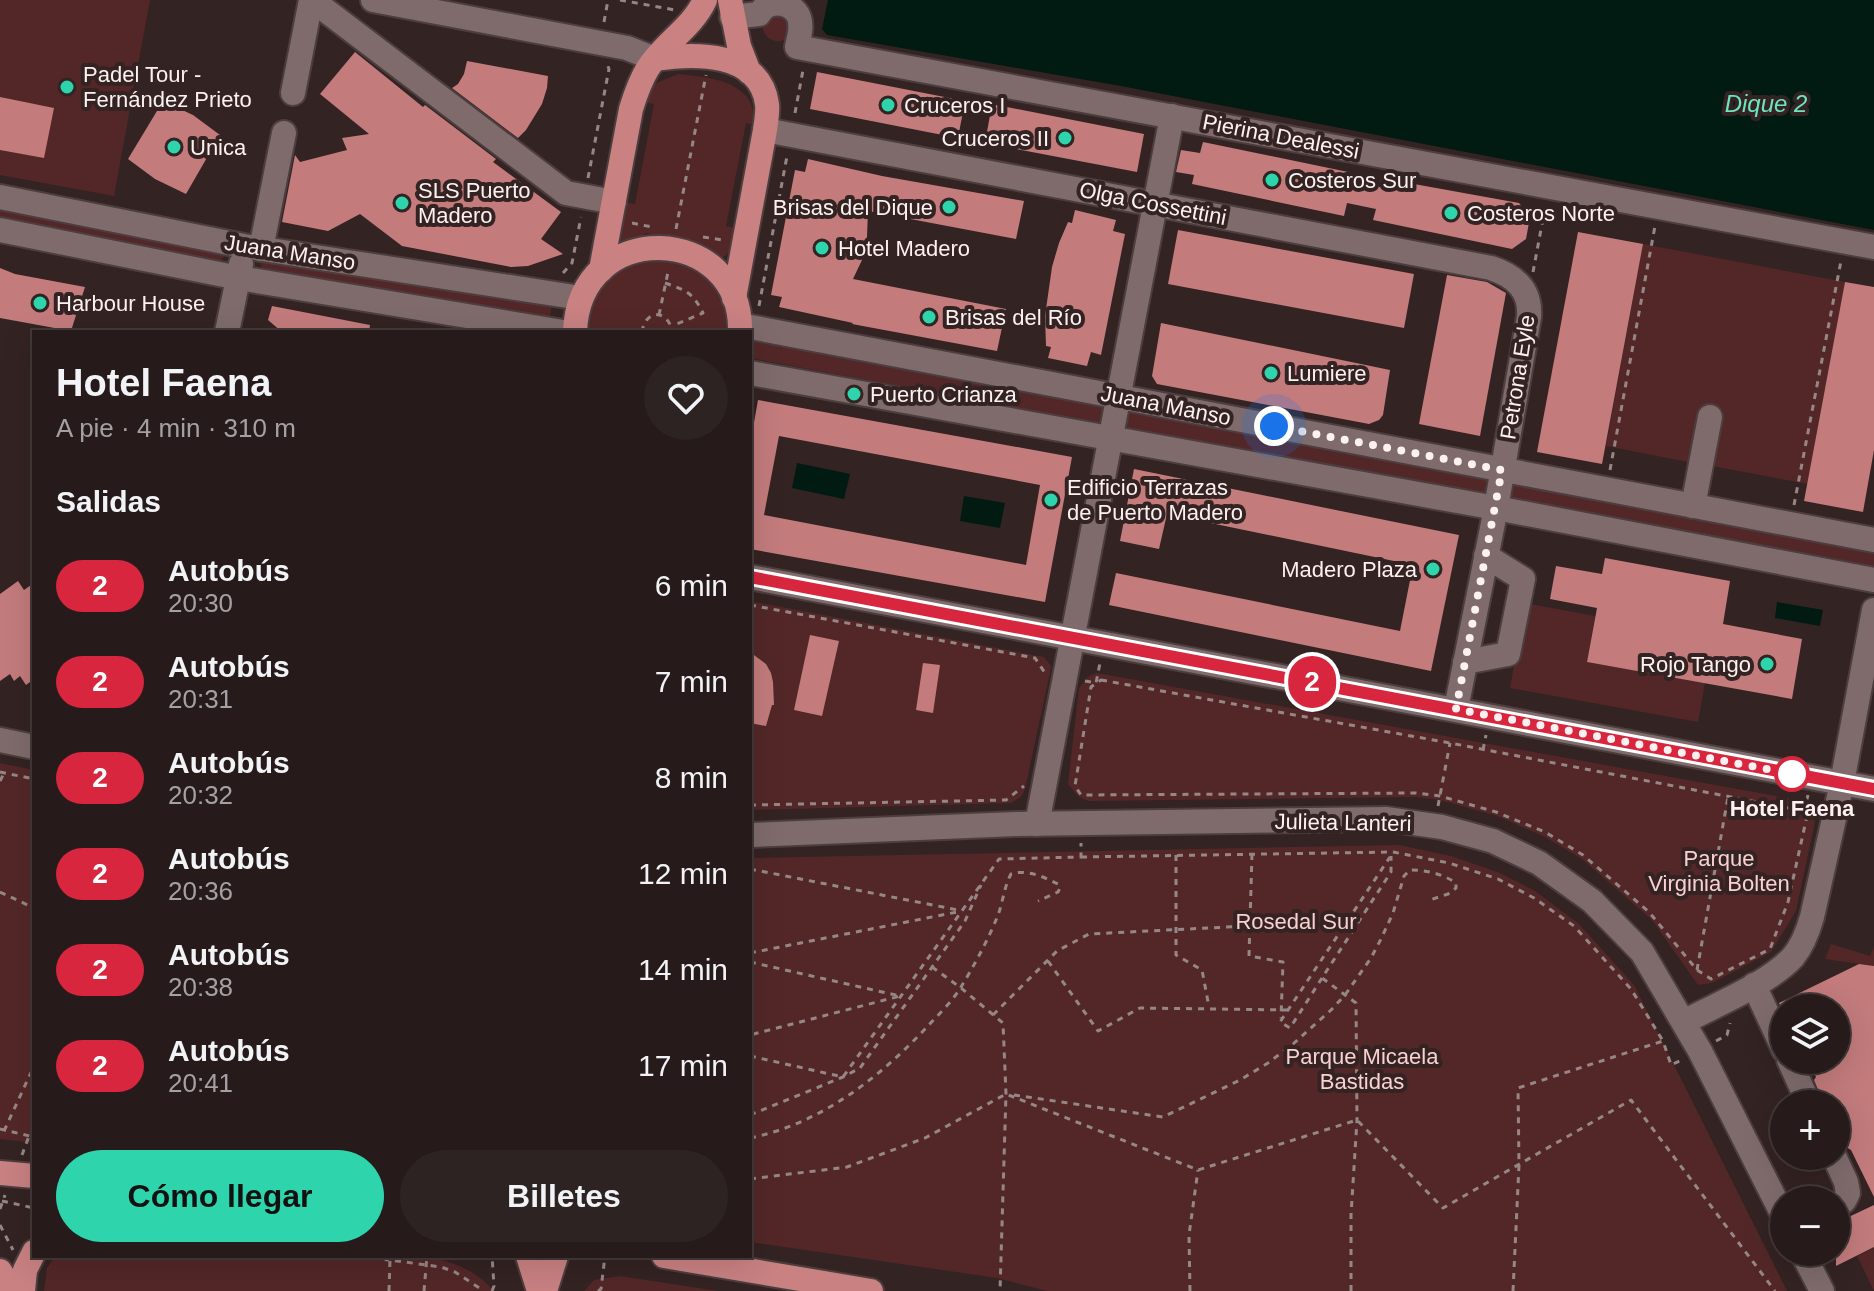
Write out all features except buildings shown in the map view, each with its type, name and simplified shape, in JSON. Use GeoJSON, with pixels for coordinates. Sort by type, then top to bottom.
{"type":"FeatureCollection","features":[{"type":"Feature","properties":{"kind":"main road"},"geometry":{"type":"LineString","coordinates":[[601,270],[631,109],[642,79],[655,59],[699,13],[705,0]]}},
{"type":"Feature","properties":{"kind":"main road"},"geometry":{"type":"LineString","coordinates":[[731,8],[739,46],[749,72]]}},
{"type":"Feature","properties":{"kind":"main road"},"geometry":{"type":"LineString","coordinates":[[655,59],[682,55],[727,60],[749,72],[760,83],[767,104],[734,298]]}},
{"type":"Feature","properties":{"kind":"main road"},"geometry":{"type":"LineString","coordinates":[[575,330],[581,298],[593,278],[620,256],[658,247],[672,248],[713,268],[734,298],[745,329]]}},
{"type":"Feature","properties":{"kind":"main road"},"geometry":{"type":"LineString","coordinates":[[0,1173],[32,1176]]}},
{"type":"Feature","properties":{"kind":"main road"},"geometry":{"type":"LineString","coordinates":[[23,1291],[25,1270],[32,1256]]}},
{"type":"Feature","properties":{"kind":"main road"},"geometry":{"type":"LineString","coordinates":[[529,1258],[542,1291]]}},
{"type":"Feature","properties":{"kind":"main road"},"geometry":{"type":"LineString","coordinates":[[542,1291],[555,1258]]}},
{"type":"Feature","properties":{"kind":"main road"},"geometry":{"type":"LineString","coordinates":[[676,1258],[871,1291]]}},
{"type":"Feature","properties":{"kind":"main road"},"geometry":{"type":"LineString","coordinates":[[0,1271],[13,1291]]}},
{"type":"Feature","properties":{"kind":"street"},"geometry":{"type":"LineString","coordinates":[[293,93],[312,0],[555,186],[566,193],[614,202]]}},
{"type":"Feature","properties":{"kind":"street"},"geometry":{"type":"LineString","coordinates":[[373,0],[627,48],[655,59]]}},
{"type":"Feature","properties":{"kind":"street"},"geometry":{"type":"LineString","coordinates":[[731,8],[759,14],[769,1],[789,5],[798,14],[801,27],[797,47],[807,48]]}},
{"type":"Feature","properties":{"kind":"street","name":"Pierina Dealessi"},"geometry":{"type":"LineString","coordinates":[[807,48],[1874,247]]}},
{"type":"Feature","properties":{"kind":"street"},"geometry":{"type":"LineString","coordinates":[[1037,824],[1172,116]]}},
{"type":"Feature","properties":{"kind":"street","name":"Olga Cossettini"},"geometry":{"type":"LineString","coordinates":[[765,130],[1491,268],[1517,282],[1528,299]]}},
{"type":"Feature","properties":{"kind":"street"},"geometry":{"type":"LineString","coordinates":[[228,330],[239,278],[253,247],[284,133]]}},
{"type":"Feature","properties":{"kind":"street","name":"Juana Manso"},"geometry":{"type":"LineString","coordinates":[[0,197],[253,247],[581,298]]}},
{"type":"Feature","properties":{"kind":"street","name":"Juana Manso"},"geometry":{"type":"LineString","coordinates":[[0,230],[239,278],[551,330]]}},
{"type":"Feature","properties":{"kind":"street","name":"Petrona Eyle"},"geometry":{"type":"LineString","coordinates":[[1456,709],[1496,508],[1529,317],[1528,299]]}},
{"type":"Feature","properties":{"kind":"street","name":"Juana Manso"},"geometry":{"type":"LineString","coordinates":[[752,330],[1119,396],[1874,540]]}},
{"type":"Feature","properties":{"kind":"street","name":"Juana Manso"},"geometry":{"type":"LineString","coordinates":[[752,373],[1874,580]]}},
{"type":"Feature","properties":{"kind":"street"},"geometry":{"type":"LineString","coordinates":[[1693,506],[1710,417]]}},
{"type":"Feature","properties":{"kind":"street"},"geometry":{"type":"LineString","coordinates":[[1465,662],[1508,654],[1523,579],[1486,556]]}},
{"type":"Feature","properties":{"kind":"street"},"geometry":{"type":"LineString","coordinates":[[752,577],[1874,789]]}},
{"type":"Feature","properties":{"kind":"street"},"geometry":{"type":"LineString","coordinates":[[1499,656],[1513,587]]}},
{"type":"Feature","properties":{"kind":"street"},"geometry":{"type":"LineString","coordinates":[[1684,1022],[1754,985],[1785,964],[1805,938],[1842,783],[1874,610]]}},
{"type":"Feature","properties":{"kind":"street"},"geometry":{"type":"LineString","coordinates":[[0,740],[32,747]]}},
{"type":"Feature","properties":{"kind":"street","name":"Julieta Lanteri"},"geometry":{"type":"LineString","coordinates":[[752,835],[1037,824],[1386,819],[1435,826],[1493,841],[1539,863],[1592,901],[1642,952],[1700,1051],[1770,1189]]}},
{"type":"Feature","properties":{"kind":"street"},"geometry":{"type":"LineString","coordinates":[[1754,985],[1770,1020]]}},
{"type":"Feature","properties":{"kind":"street"},"geometry":{"type":"LineString","coordinates":[[1809,1266],[1822,1291]]}},
{"type":"Feature","properties":{"kind":"path"},"geometry":{"type":"LineString","coordinates":[[552,293],[554,281],[572,263],[585,197],[609,69],[600,43],[608,0]]}},
{"type":"Feature","properties":{"kind":"path"},"geometry":{"type":"LineString","coordinates":[[622,0],[682,11]]}},
{"type":"Feature","properties":{"kind":"path"},"geometry":{"type":"LineString","coordinates":[[745,329],[791,135],[807,48]]}},
{"type":"Feature","properties":{"kind":"path"},"geometry":{"type":"LineString","coordinates":[[659,315],[710,56]]}},
{"type":"Feature","properties":{"kind":"path","name":"Petrona Eyle"},"geometry":{"type":"LineString","coordinates":[[1528,299],[1549,186]]}},
{"type":"Feature","properties":{"kind":"path"},"geometry":{"type":"LineString","coordinates":[[1606,490],[1659,207]]}},
{"type":"Feature","properties":{"kind":"path"},"geometry":{"type":"LineString","coordinates":[[1790,524],[1845,241]]}},
{"type":"Feature","properties":{"kind":"path"},"geometry":{"type":"LineString","coordinates":[[665,283],[694,296],[703,313],[672,326]]}},
{"type":"Feature","properties":{"kind":"path"},"geometry":{"type":"LineString","coordinates":[[642,330],[646,319],[659,315],[666,317],[672,330]]}},
{"type":"Feature","properties":{"kind":"path"},"geometry":{"type":"LineString","coordinates":[[752,605],[1035,658],[1045,673]]}},
{"type":"Feature","properties":{"kind":"path"},"geometry":{"type":"LineString","coordinates":[[1101,680],[1804,811],[1807,816],[1788,902],[1770,949],[1711,979],[1697,970],[1649,912],[1583,855],[1545,832],[1496,812],[1440,796],[1416,793],[1081,795],[1075,786],[1091,687],[1101,680]]}},
{"type":"Feature","properties":{"kind":"path"},"geometry":{"type":"LineString","coordinates":[[1435,826],[1450,743]]}},
{"type":"Feature","properties":{"kind":"path"},"geometry":{"type":"LineString","coordinates":[[0,781],[2,773],[32,779]]}},
{"type":"Feature","properties":{"kind":"path"},"geometry":{"type":"LineString","coordinates":[[752,805],[1006,800],[1023,786]]}},
{"type":"Feature","properties":{"kind":"path"},"geometry":{"type":"LineString","coordinates":[[1697,970],[1728,797]]}},
{"type":"Feature","properties":{"kind":"path"},"geometry":{"type":"LineString","coordinates":[[1280,1022],[1392,854],[1409,822]]}},
{"type":"Feature","properties":{"kind":"path"},"geometry":{"type":"LineString","coordinates":[[1081,823],[1081,857]]}},
{"type":"Feature","properties":{"kind":"path"},"geometry":{"type":"LineString","coordinates":[[1252,854],[1249,956],[1283,962],[1280,1022]]}},
{"type":"Feature","properties":{"kind":"path"},"geometry":{"type":"LineString","coordinates":[[1280,1022],[1290,1028],[1391,872],[1392,854]]}},
{"type":"Feature","properties":{"kind":"path"},"geometry":{"type":"LineString","coordinates":[[843,1077],[999,859],[1392,854],[1449,863],[1498,879],[1534,898],[1574,926],[1631,989],[1663,1041],[1671,1065],[1700,1051]]}},
{"type":"Feature","properties":{"kind":"path"},"geometry":{"type":"LineString","coordinates":[[1176,855],[1176,955],[1202,970],[1209,1009]]}},
{"type":"Feature","properties":{"kind":"path"},"geometry":{"type":"LineString","coordinates":[[752,1179],[847,1167],[925,1138],[1006,1094],[1163,1117],[1268,1063],[1331,1010],[1371,958],[1410,870],[1424,870],[1455,881],[1456,888],[1451,892],[1427,901]]}},
{"type":"Feature","properties":{"kind":"path"},"geometry":{"type":"LineString","coordinates":[[752,871],[962,911]]}},
{"type":"Feature","properties":{"kind":"path"},"geometry":{"type":"LineString","coordinates":[[752,1138],[800,1123],[826,1110],[896,1058],[961,988],[997,916],[1011,874],[1027,873],[1060,886],[1058,892],[1038,901]]}},
{"type":"Feature","properties":{"kind":"path"},"geometry":{"type":"LineString","coordinates":[[752,1114],[860,1068],[965,921],[985,877]]}},
{"type":"Feature","properties":{"kind":"path"},"geometry":{"type":"LineString","coordinates":[[0,892],[32,907]]}},
{"type":"Feature","properties":{"kind":"path"},"geometry":{"type":"LineString","coordinates":[[752,953],[962,911]]}},
{"type":"Feature","properties":{"kind":"path"},"geometry":{"type":"LineString","coordinates":[[993,1015],[1057,951],[1089,934],[1347,921]]}},
{"type":"Feature","properties":{"kind":"path"},"geometry":{"type":"LineString","coordinates":[[1048,961],[1098,1031],[1140,1008],[1289,1010]]}},
{"type":"Feature","properties":{"kind":"path"},"geometry":{"type":"LineString","coordinates":[[752,962],[900,996]]}},
{"type":"Feature","properties":{"kind":"path"},"geometry":{"type":"LineString","coordinates":[[932,967],[1003,1023],[1006,1094],[1000,1291]]}},
{"type":"Feature","properties":{"kind":"path"},"geometry":{"type":"LineString","coordinates":[[1322,978],[1356,1003],[1357,1120],[1351,1215],[1351,1291]]}},
{"type":"Feature","properties":{"kind":"path"},"geometry":{"type":"LineString","coordinates":[[752,1034],[900,996]]}},
{"type":"Feature","properties":{"kind":"path"},"geometry":{"type":"LineString","coordinates":[[1727,1035],[1731,1020]]}},
{"type":"Feature","properties":{"kind":"path"},"geometry":{"type":"LineString","coordinates":[[1513,1291],[1519,1165],[1518,1088],[1663,1041]]}},
{"type":"Feature","properties":{"kind":"path"},"geometry":{"type":"LineString","coordinates":[[752,1056],[843,1077]]}},
{"type":"Feature","properties":{"kind":"path"},"geometry":{"type":"LineString","coordinates":[[32,1070],[2,1130],[32,1137]]}},
{"type":"Feature","properties":{"kind":"path"},"geometry":{"type":"LineString","coordinates":[[1006,1094],[1198,1170],[1357,1120]]}},
{"type":"Feature","properties":{"kind":"path"},"geometry":{"type":"LineString","coordinates":[[1357,1120],[1443,1208],[1631,1100],[1775,1291]]}},
{"type":"Feature","properties":{"kind":"path"},"geometry":{"type":"LineString","coordinates":[[1190,1291],[1189,1235],[1198,1170]]}},
{"type":"Feature","properties":{"kind":"path"},"geometry":{"type":"LineString","coordinates":[[2,1201],[32,1208]]}},
{"type":"Feature","properties":{"kind":"path"},"geometry":{"type":"LineString","coordinates":[[376,1258],[441,1267],[455,1272],[484,1291]]}},
{"type":"Feature","properties":{"kind":"path"},"geometry":{"type":"LineString","coordinates":[[424,1291],[427,1258]]}},
{"type":"Feature","properties":{"kind":"path"},"geometry":{"type":"LineString","coordinates":[[492,1258],[492,1291]]}},
{"type":"Feature","properties":{"kind":"path"},"geometry":{"type":"LineString","coordinates":[[598,1291],[601,1289],[605,1258]]}},
{"type":"Feature","properties":{"kind":"path"},"geometry":{"type":"LineString","coordinates":[[389,1291],[390,1260]]}},
{"type":"Feature","properties":{"kind":"green space","name":"Padel Tour - Fernández Prieto"},"geometry":{"type":"Polygon","coordinates":[[[0,0],[150,0],[114,196],[0,175],[0,0]]]}},
{"type":"Feature","properties":{"kind":"green space"},"geometry":{"type":"Polygon","coordinates":[[[788,12],[790,37],[774,41],[766,36],[762,20],[788,12]]]}},
{"type":"Feature","properties":{"kind":"green space"},"geometry":{"type":"Polygon","coordinates":[[[678,74],[717,80],[735,87],[749,100],[756,125],[746,123],[726,226],[736,228],[728,253],[720,259],[714,260],[694,243],[646,233],[630,245],[621,243],[617,237],[624,202],[635,204],[654,104],[643,102],[654,84],[678,74]]]}},
{"type":"Feature","properties":{"kind":"green space"},"geometry":{"type":"Polygon","coordinates":[[[0,207],[220,250],[225,256],[219,261],[0,218],[0,207]]]}},
{"type":"Feature","properties":{"kind":"green space"},"geometry":{"type":"Polygon","coordinates":[[[1643,244],[1845,282],[1808,484],[1712,466],[1722,414],[1704,410],[1693,463],[1606,446],[1643,244]]]}},
{"type":"Feature","properties":{"kind":"green space"},"geometry":{"type":"Polygon","coordinates":[[[646,257],[694,266],[714,283],[727,305],[731,330],[583,330],[584,319],[605,278],[646,257]]]}},
{"type":"Feature","properties":{"kind":"green space"},"geometry":{"type":"Polygon","coordinates":[[[266,259],[552,306],[550,317],[264,271],[260,264],[266,259]]]}},
{"type":"Feature","properties":{"kind":"green space"},"geometry":{"type":"Polygon","coordinates":[[[752,335],[1874,548],[1874,570],[752,358],[752,335]]]}},
{"type":"Feature","properties":{"kind":"green space"},"geometry":{"type":"Polygon","coordinates":[[[752,601],[1044,657],[1051,666],[1050,673],[1025,789],[1021,797],[1011,803],[752,810],[752,601]]]}},
{"type":"Feature","properties":{"kind":"green space"},"geometry":{"type":"Polygon","coordinates":[[[1525,603],[1595,616],[1587,662],[1705,683],[1698,722],[1510,688],[1525,603]]]}},
{"type":"Feature","properties":{"kind":"green space","name":"Parque Virginia Bolten"},"geometry":{"type":"Polygon","coordinates":[[[1097,673],[1804,801],[1812,810],[1815,822],[1796,911],[1771,952],[1712,983],[1698,985],[1652,920],[1582,859],[1543,836],[1497,816],[1440,800],[1416,797],[1088,801],[1079,797],[1068,784],[1079,688],[1089,676],[1097,673]]]}},
{"type":"Feature","properties":{"kind":"green space"},"geometry":{"type":"Polygon","coordinates":[[[0,763],[32,770],[32,1143],[0,1139],[0,763]]]}},
{"type":"Feature","properties":{"kind":"green space","name":"Parque Micaela Bastidas"},"geometry":{"type":"Polygon","coordinates":[[[1399,845],[1451,856],[1500,873],[1535,891],[1579,924],[1634,985],[1770,1257],[1770,1266],[1774,1266],[1787,1291],[1047,1291],[997,1278],[752,1242],[752,858],[1399,845]]]}},
{"type":"Feature","properties":{"kind":"green space"},"geometry":{"type":"Polygon","coordinates":[[[1831,944],[1870,956],[1874,947],[1874,966],[1825,959],[1831,944]]]}},
{"type":"Feature","properties":{"kind":"green space"},"geometry":{"type":"Polygon","coordinates":[[[1874,1248],[1874,1291],[1857,1256],[1874,1248]]]}},
{"type":"Feature","properties":{"kind":"green space"},"geometry":{"type":"Polygon","coordinates":[[[54,1258],[434,1258],[462,1267],[479,1277],[493,1291],[44,1291],[47,1268],[54,1258]]]}},
{"type":"Feature","properties":{"kind":"green space"},"geometry":{"type":"Polygon","coordinates":[[[620,1276],[718,1291],[584,1291],[594,1280],[620,1276]]]}},
{"type":"Feature","properties":{"kind":"water","name":"Dique 2"},"geometry":{"type":"Polygon","coordinates":[[[828,0],[1874,0],[1874,230],[1121,86],[827,35],[822,29],[828,0]]]}},
{"type":"Feature","properties":{"kind":"water"},"geometry":{"type":"Polygon","coordinates":[[[797,463],[850,474],[844,499],[792,488],[797,463]]]}},
{"type":"Feature","properties":{"kind":"water"},"geometry":{"type":"Polygon","coordinates":[[[964,496],[1005,503],[1000,528],[960,521],[964,496]]]}},
{"type":"Feature","properties":{"kind":"water"},"geometry":{"type":"Polygon","coordinates":[[[1777,602],[1823,610],[1820,626],[1775,618],[1777,602]]]}},
{"type":"Feature","properties":{"kind":"bus line","name":"2"},"geometry":{"type":"LineString","coordinates":[[752,577],[1874,789]]}},
{"type":"Feature","properties":{"kind":"place","name":"Padel Tour - Fernández Prieto"},"geometry":{"type":"Point","coordinates":[67,87]}},
{"type":"Feature","properties":{"kind":"place","name":"Cruceros I"},"geometry":{"type":"Point","coordinates":[888,105]}},
{"type":"Feature","properties":{"kind":"place","name":"Cruceros II"},"geometry":{"type":"Point","coordinates":[1065,138]}},
{"type":"Feature","properties":{"kind":"place","name":"Unica"},"geometry":{"type":"Point","coordinates":[174,147]}},
{"type":"Feature","properties":{"kind":"place","name":"Costeros Sur"},"geometry":{"type":"Point","coordinates":[1272,180]}},
{"type":"Feature","properties":{"kind":"place","name":"SLS Puerto Madero"},"geometry":{"type":"Point","coordinates":[402,203]}},
{"type":"Feature","properties":{"kind":"place","name":"Brisas del Dique"},"geometry":{"type":"Point","coordinates":[949,207]}},
{"type":"Feature","properties":{"kind":"place","name":"Costeros Norte"},"geometry":{"type":"Point","coordinates":[1451,213]}},
{"type":"Feature","properties":{"kind":"place","name":"Hotel Madero"},"geometry":{"type":"Point","coordinates":[822,248]}},
{"type":"Feature","properties":{"kind":"place","name":"Harbour House"},"geometry":{"type":"Point","coordinates":[40,303]}},
{"type":"Feature","properties":{"kind":"place","name":"Brisas del Río"},"geometry":{"type":"Point","coordinates":[929,317]}},
{"type":"Feature","properties":{"kind":"place","name":"Lumiere"},"geometry":{"type":"Point","coordinates":[1271,373]}},
{"type":"Feature","properties":{"kind":"place","name":"Puerto Crianza"},"geometry":{"type":"Point","coordinates":[854,394]}},
{"type":"Feature","properties":{"kind":"place","name":"Edificio Terrazas de Puerto Madero"},"geometry":{"type":"Point","coordinates":[1051,500]}},
{"type":"Feature","properties":{"kind":"place","name":"Madero Plaza"},"geometry":{"type":"Point","coordinates":[1433,569]}},
{"type":"Feature","properties":{"kind":"place","name":"Rojo Tango"},"geometry":{"type":"Point","coordinates":[1767,664]}},
{"type":"Feature","properties":{"kind":"place","name":"Hotel Faena"},"geometry":{"type":"Point","coordinates":[1792,774]}},
{"type":"Feature","properties":{"kind":"route"},"geometry":{"type":"LineString","coordinates":[[1274,426],[1502,470],[1456,709],[1792,774]]}},
{"type":"Feature","properties":{"kind":"park label","name":"Rosedal Sur"},"geometry":{"type":"Point","coordinates":[1296,921]}}]}
